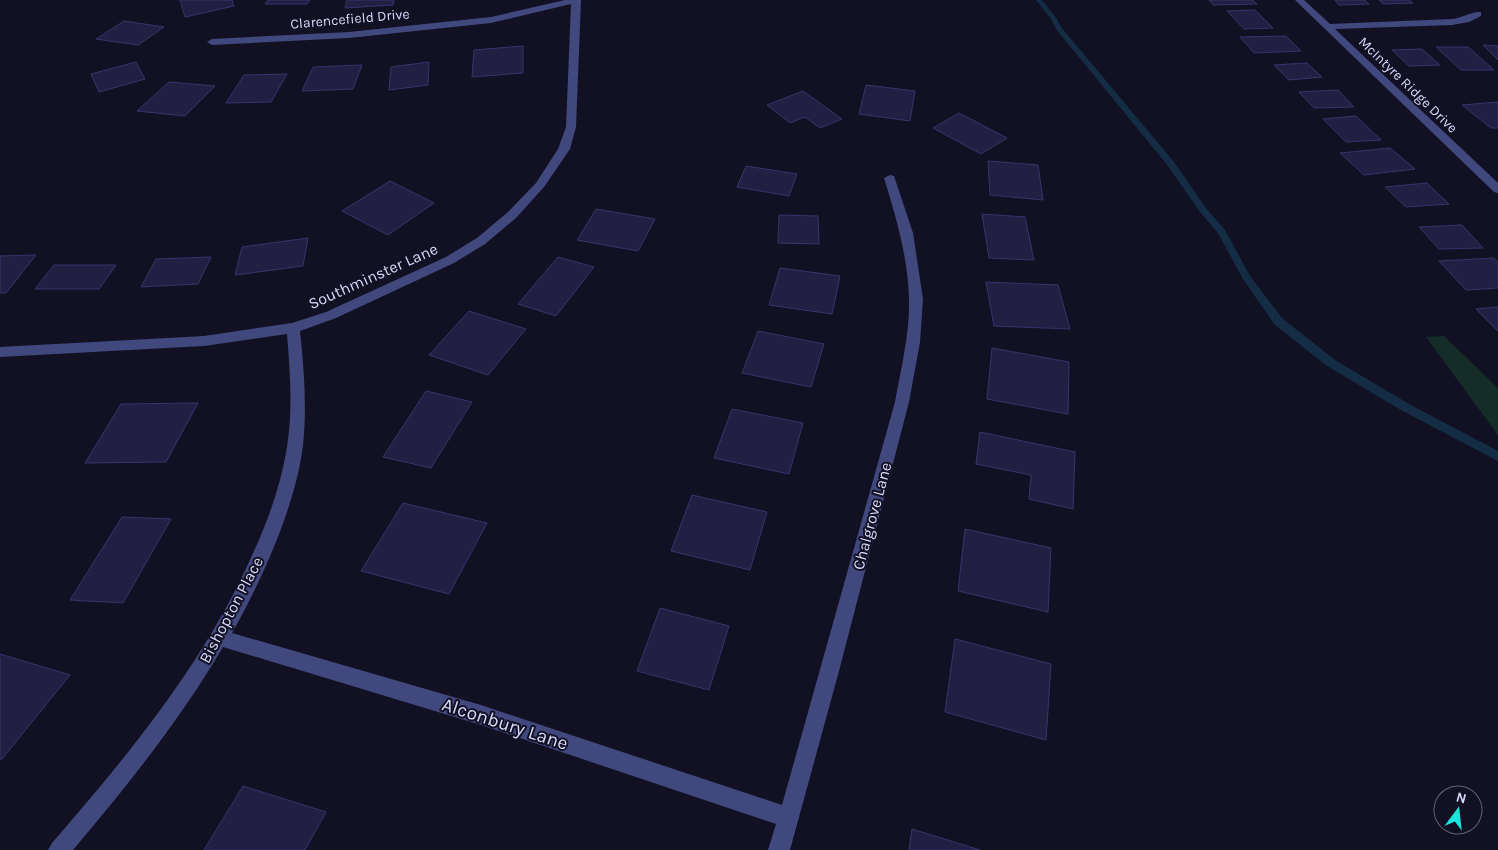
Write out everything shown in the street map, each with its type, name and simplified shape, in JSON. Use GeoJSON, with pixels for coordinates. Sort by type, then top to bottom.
{"type":"FeatureCollection","features":[{"type":"Feature","properties":{"kind":"street","name":"Clarencefield Drive"},"geometry":{"type":"LineString","coordinates":[[212,42],[349,34],[491,20],[577,0]]}},
{"type":"Feature","properties":{"kind":"street","name":"Southminster Lane"},"geometry":{"type":"LineString","coordinates":[[0,352],[185,342],[293,328],[331,315],[450,260],[481,241],[506,220],[540,184],[564,150],[571,127],[577,0]]}},
{"type":"Feature","properties":{"kind":"street","name":"McIntyre Ridge Drive"},"geometry":{"type":"LineString","coordinates":[[1299,0],[1498,189]]}},
{"type":"Feature","properties":{"kind":"street"},"geometry":{"type":"LineString","coordinates":[[1327,27],[1452,22],[1466,20],[1478,14]]}},
{"type":"Feature","properties":{"kind":"street","name":"Chalgrove Lane"},"geometry":{"type":"LineString","coordinates":[[779,850],[830,671],[902,402],[913,342],[916,299],[907,232],[890,178]]}},
{"type":"Feature","properties":{"kind":"street","name":"Bishopton Place"},"geometry":{"type":"LineString","coordinates":[[59,850],[92,812],[183,695],[220,638],[257,567],[280,508],[292,463],[298,420],[293,328]]}},
{"type":"Feature","properties":{"kind":"street","name":"Alconbury Lane"},"geometry":{"type":"LineString","coordinates":[[220,638],[482,715],[787,817]]}},
{"type":"Feature","properties":{"kind":"green space"},"geometry":{"type":"Polygon","coordinates":[[[1444,336],[1498,388],[1498,435],[1426,337],[1444,336]]]}},
{"type":"Feature","properties":{"kind":"building"},"geometry":{"type":"Polygon","coordinates":[[[180,0],[232,0],[234,6],[185,17],[180,0]]]}},
{"type":"Feature","properties":{"kind":"building"},"geometry":{"type":"Polygon","coordinates":[[[268,0],[310,0],[307,4],[265,4],[268,0]]]}},
{"type":"Feature","properties":{"kind":"building"},"geometry":{"type":"Polygon","coordinates":[[[347,0],[394,0],[393,5],[345,8],[347,0]]]}},
{"type":"Feature","properties":{"kind":"building"},"geometry":{"type":"Polygon","coordinates":[[[1209,0],[1253,0],[1257,4],[1213,5],[1209,0]]]}},
{"type":"Feature","properties":{"kind":"building"},"geometry":{"type":"Polygon","coordinates":[[[1335,0],[1365,0],[1369,4],[1339,5],[1335,0]]]}},
{"type":"Feature","properties":{"kind":"building"},"geometry":{"type":"Polygon","coordinates":[[[1379,0],[1409,0],[1413,3],[1383,4],[1379,0]]]}},
{"type":"Feature","properties":{"kind":"building"},"geometry":{"type":"Polygon","coordinates":[[[1255,10],[1273,28],[1244,29],[1227,11],[1255,10]]]}},
{"type":"Feature","properties":{"kind":"building"},"geometry":{"type":"Polygon","coordinates":[[[124,21],[164,27],[138,45],[96,39],[124,21]]]}},
{"type":"Feature","properties":{"kind":"building"},"geometry":{"type":"Polygon","coordinates":[[[1286,36],[1301,51],[1254,53],[1240,37],[1286,36]]]}},
{"type":"Feature","properties":{"kind":"building"},"geometry":{"type":"Polygon","coordinates":[[[1483,45],[1498,46],[1498,60],[1483,45]]]}},
{"type":"Feature","properties":{"kind":"building"},"geometry":{"type":"Polygon","coordinates":[[[523,46],[523,73],[472,77],[474,50],[523,46]]]}},
{"type":"Feature","properties":{"kind":"building"},"geometry":{"type":"Polygon","coordinates":[[[1436,47],[1468,47],[1494,70],[1461,70],[1436,47]]]}},
{"type":"Feature","properties":{"kind":"building"},"geometry":{"type":"Polygon","coordinates":[[[1422,49],[1440,65],[1409,66],[1392,50],[1422,49]]]}},
{"type":"Feature","properties":{"kind":"building"},"geometry":{"type":"Polygon","coordinates":[[[136,62],[145,79],[99,92],[91,74],[136,62]]]}},
{"type":"Feature","properties":{"kind":"building"},"geometry":{"type":"Polygon","coordinates":[[[429,62],[428,85],[389,90],[391,67],[429,62]]]}},
{"type":"Feature","properties":{"kind":"building"},"geometry":{"type":"Polygon","coordinates":[[[1307,63],[1322,77],[1289,80],[1274,65],[1307,63]]]}},
{"type":"Feature","properties":{"kind":"building"},"geometry":{"type":"Polygon","coordinates":[[[362,65],[353,89],[302,91],[313,67],[362,65]]]}},
{"type":"Feature","properties":{"kind":"building"},"geometry":{"type":"Polygon","coordinates":[[[287,74],[271,102],[226,103],[244,75],[287,74]]]}},
{"type":"Feature","properties":{"kind":"building"},"geometry":{"type":"Polygon","coordinates":[[[169,82],[215,86],[185,116],[137,111],[169,82]]]}},
{"type":"Feature","properties":{"kind":"building"},"geometry":{"type":"Polygon","coordinates":[[[866,85],[915,91],[910,121],[859,114],[866,85]]]}},
{"type":"Feature","properties":{"kind":"building"},"geometry":{"type":"Polygon","coordinates":[[[1338,90],[1354,107],[1314,108],[1299,92],[1338,90]]]}},
{"type":"Feature","properties":{"kind":"building"},"geometry":{"type":"Polygon","coordinates":[[[803,91],[842,119],[820,128],[805,117],[790,123],[767,105],[803,91]]]}},
{"type":"Feature","properties":{"kind":"building"},"geometry":{"type":"Polygon","coordinates":[[[1498,102],[1498,128],[1491,128],[1462,105],[1498,102]]]}},
{"type":"Feature","properties":{"kind":"building"},"geometry":{"type":"Polygon","coordinates":[[[959,113],[1007,138],[981,154],[933,128],[959,113]]]}},
{"type":"Feature","properties":{"kind":"building"},"geometry":{"type":"Polygon","coordinates":[[[1356,116],[1381,140],[1346,142],[1323,119],[1356,116]]]}},
{"type":"Feature","properties":{"kind":"building"},"geometry":{"type":"Polygon","coordinates":[[[1390,148],[1415,169],[1364,175],[1340,153],[1390,148]]]}},
{"type":"Feature","properties":{"kind":"building"},"geometry":{"type":"Polygon","coordinates":[[[988,161],[1038,165],[1043,200],[990,195],[988,161]]]}},
{"type":"Feature","properties":{"kind":"building"},"geometry":{"type":"Polygon","coordinates":[[[746,166],[797,174],[789,196],[737,187],[746,166]]]}},
{"type":"Feature","properties":{"kind":"building"},"geometry":{"type":"Polygon","coordinates":[[[390,181],[434,203],[388,235],[342,211],[390,181]]]}},
{"type":"Feature","properties":{"kind":"building"},"geometry":{"type":"Polygon","coordinates":[[[1427,183],[1449,204],[1406,207],[1385,187],[1427,183]]]}},
{"type":"Feature","properties":{"kind":"building"},"geometry":{"type":"Polygon","coordinates":[[[596,209],[655,219],[638,251],[577,240],[596,209]]]}},
{"type":"Feature","properties":{"kind":"building"},"geometry":{"type":"Polygon","coordinates":[[[982,214],[1025,217],[1034,260],[989,258],[982,214]]]}},
{"type":"Feature","properties":{"kind":"building"},"geometry":{"type":"Polygon","coordinates":[[[779,215],[818,216],[819,244],[778,243],[779,215]]]}},
{"type":"Feature","properties":{"kind":"building"},"geometry":{"type":"Polygon","coordinates":[[[1462,225],[1483,248],[1439,249],[1419,227],[1462,225]]]}},
{"type":"Feature","properties":{"kind":"building"},"geometry":{"type":"Polygon","coordinates":[[[308,238],[303,266],[235,275],[242,247],[308,238]]]}},
{"type":"Feature","properties":{"kind":"building"},"geometry":{"type":"Polygon","coordinates":[[[36,255],[6,293],[0,293],[0,256],[36,255]]]}},
{"type":"Feature","properties":{"kind":"building"},"geometry":{"type":"Polygon","coordinates":[[[211,257],[198,284],[141,287],[156,259],[211,257]]]}},
{"type":"Feature","properties":{"kind":"building"},"geometry":{"type":"Polygon","coordinates":[[[558,257],[594,267],[556,316],[518,304],[558,257]]]}},
{"type":"Feature","properties":{"kind":"building"},"geometry":{"type":"Polygon","coordinates":[[[1494,258],[1498,262],[1498,288],[1466,290],[1439,261],[1494,258]]]}},
{"type":"Feature","properties":{"kind":"building"},"geometry":{"type":"Polygon","coordinates":[[[54,265],[116,265],[99,289],[35,289],[54,265]]]}},
{"type":"Feature","properties":{"kind":"building"},"geometry":{"type":"Polygon","coordinates":[[[780,268],[840,276],[832,314],[769,305],[780,268]]]}},
{"type":"Feature","properties":{"kind":"building"},"geometry":{"type":"Polygon","coordinates":[[[986,282],[1058,285],[1070,329],[994,326],[986,282]]]}},
{"type":"Feature","properties":{"kind":"building"},"geometry":{"type":"Polygon","coordinates":[[[1498,307],[1498,331],[1476,309],[1498,307]]]}},
{"type":"Feature","properties":{"kind":"building"},"geometry":{"type":"Polygon","coordinates":[[[469,311],[526,329],[488,375],[429,355],[469,311]]]}},
{"type":"Feature","properties":{"kind":"building"},"geometry":{"type":"Polygon","coordinates":[[[758,331],[824,344],[811,387],[742,373],[758,331]]]}},
{"type":"Feature","properties":{"kind":"building"},"geometry":{"type":"Polygon","coordinates":[[[992,348],[1069,362],[1068,414],[987,399],[992,348]]]}},
{"type":"Feature","properties":{"kind":"building"},"geometry":{"type":"Polygon","coordinates":[[[426,391],[472,402],[431,468],[383,457],[426,391]]]}},
{"type":"Feature","properties":{"kind":"building"},"geometry":{"type":"Polygon","coordinates":[[[198,403],[166,462],[85,463],[121,404],[198,403]]]}},
{"type":"Feature","properties":{"kind":"building"},"geometry":{"type":"Polygon","coordinates":[[[732,409],[803,423],[789,474],[714,458],[732,409]]]}},
{"type":"Feature","properties":{"kind":"building"},"geometry":{"type":"Polygon","coordinates":[[[980,432],[1075,452],[1073,509],[1029,499],[1031,475],[976,464],[980,432]]]}},
{"type":"Feature","properties":{"kind":"building"},"geometry":{"type":"Polygon","coordinates":[[[692,495],[767,512],[750,570],[671,551],[692,495]]]}},
{"type":"Feature","properties":{"kind":"building"},"geometry":{"type":"Polygon","coordinates":[[[403,503],[487,523],[449,594],[361,571],[403,503]]]}},
{"type":"Feature","properties":{"kind":"building"},"geometry":{"type":"Polygon","coordinates":[[[122,517],[171,519],[123,603],[70,600],[122,517]]]}},
{"type":"Feature","properties":{"kind":"building"},"geometry":{"type":"Polygon","coordinates":[[[965,529],[1051,548],[1048,612],[958,591],[965,529]]]}},
{"type":"Feature","properties":{"kind":"building"},"geometry":{"type":"Polygon","coordinates":[[[660,608],[729,626],[709,690],[637,671],[660,608]]]}},
{"type":"Feature","properties":{"kind":"building"},"geometry":{"type":"Polygon","coordinates":[[[955,639],[1051,664],[1046,740],[945,712],[955,639]]]}},
{"type":"Feature","properties":{"kind":"building"},"geometry":{"type":"Polygon","coordinates":[[[0,654],[70,675],[2,759],[0,759],[0,654]]]}},
{"type":"Feature","properties":{"kind":"building"},"geometry":{"type":"Polygon","coordinates":[[[243,786],[326,812],[305,850],[204,850],[243,786]]]}},
{"type":"Feature","properties":{"kind":"building"},"geometry":{"type":"Polygon","coordinates":[[[912,829],[980,850],[909,850],[912,829]]]}},
{"type":"Feature","properties":{"kind":"waterway"},"geometry":{"type":"LineString","coordinates":[[1039,0],[1054,19],[1058,28],[1171,164],[1203,210],[1222,232],[1246,277],[1278,321],[1331,363],[1405,407],[1498,456]]}}]}
